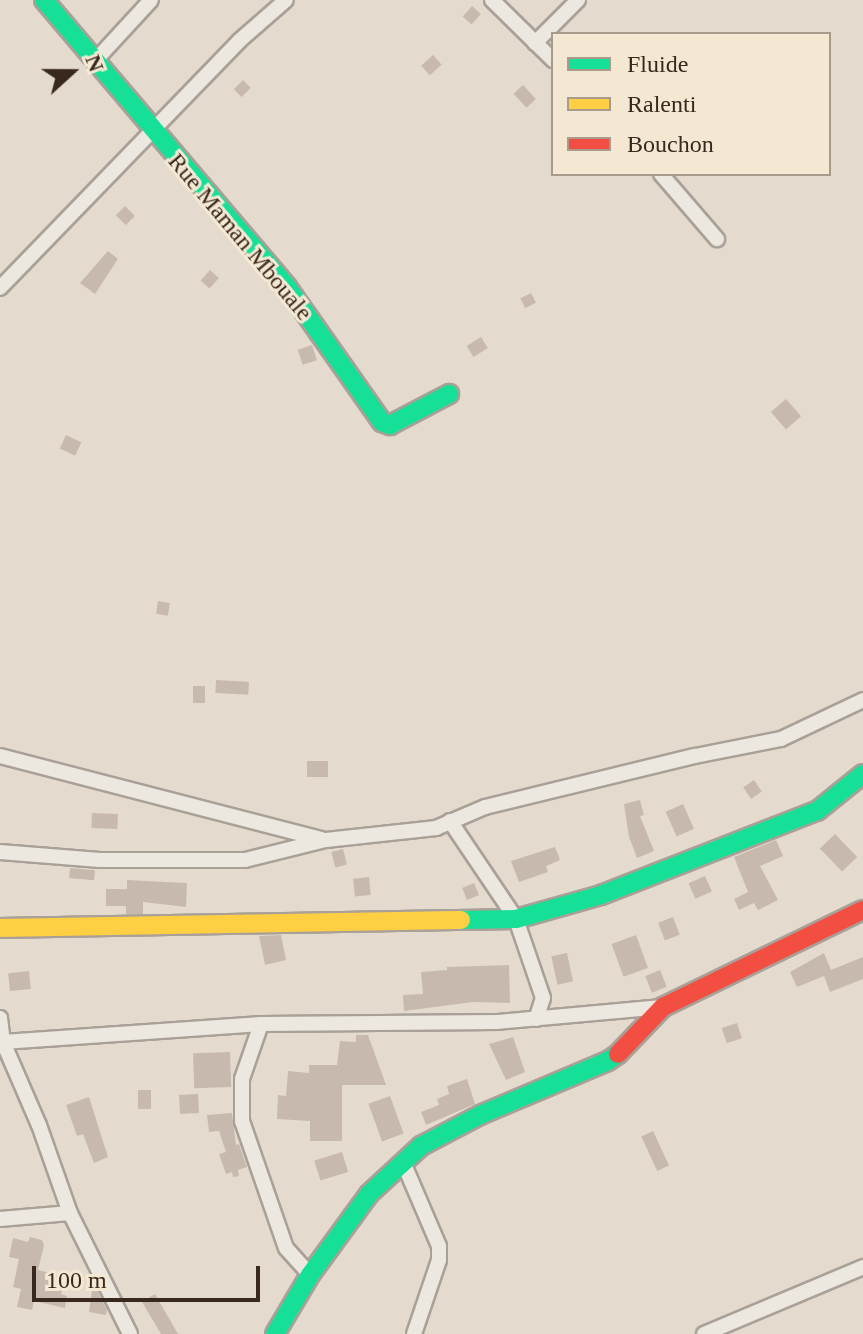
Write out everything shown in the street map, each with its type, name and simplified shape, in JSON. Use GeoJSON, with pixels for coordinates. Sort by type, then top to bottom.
{"type":"FeatureCollection","features":[{"type":"Feature","properties":{"kind":"street","name":"Rue Maman Mbouale"},"geometry":{"type":"LineString","coordinates":[[44,0],[152,132],[287,287],[382,422],[390,425],[449,394]]}},
{"type":"Feature","properties":{"kind":"street"},"geometry":{"type":"LineString","coordinates":[[94,62],[151,0]]}},
{"type":"Feature","properties":{"kind":"street"},"geometry":{"type":"LineString","coordinates":[[0,288],[239,41],[286,0]]}},
{"type":"Feature","properties":{"kind":"street"},"geometry":{"type":"LineString","coordinates":[[492,0],[551,58]]}},
{"type":"Feature","properties":{"kind":"street"},"geometry":{"type":"LineString","coordinates":[[535,43],[578,0]]}},
{"type":"Feature","properties":{"kind":"street"},"geometry":{"type":"LineString","coordinates":[[663,176],[717,239]]}},
{"type":"Feature","properties":{"kind":"street"},"geometry":{"type":"LineString","coordinates":[[0,852],[100,860],[230,861],[326,840],[436,828],[485,807],[695,756],[781,739],[863,700]]}},
{"type":"Feature","properties":{"kind":"street"},"geometry":{"type":"LineString","coordinates":[[842,712],[863,710]]}},
{"type":"Feature","properties":{"kind":"street"},"geometry":{"type":"LineString","coordinates":[[0,756],[326,840]]}},
{"type":"Feature","properties":{"kind":"street"},"geometry":{"type":"LineString","coordinates":[[0,928],[516,919],[601,895],[801,818],[817,811],[863,774]]}},
{"type":"Feature","properties":{"kind":"street"},"geometry":{"type":"LineString","coordinates":[[450,821],[516,919],[543,998],[536,1019]]}},
{"type":"Feature","properties":{"kind":"street"},"geometry":{"type":"LineString","coordinates":[[3,1042],[261,1024],[536,1019],[663,1007],[863,910]]}},
{"type":"Feature","properties":{"kind":"street"},"geometry":{"type":"LineString","coordinates":[[275,1334],[310,1275],[369,1194],[403,1162],[459,1125],[608,1061],[626,1047],[663,1007]]}},
{"type":"Feature","properties":{"kind":"street"},"geometry":{"type":"LineString","coordinates":[[0,1018],[3,1042],[39,1125],[70,1213],[130,1334]]}},
{"type":"Feature","properties":{"kind":"street"},"geometry":{"type":"LineString","coordinates":[[261,1024],[242,1079],[242,1121],[286,1248],[310,1275]]}},
{"type":"Feature","properties":{"kind":"street"},"geometry":{"type":"LineString","coordinates":[[403,1162],[439,1246],[439,1260],[414,1334]]}},
{"type":"Feature","properties":{"kind":"street"},"geometry":{"type":"LineString","coordinates":[[0,1219],[70,1213]]}},
{"type":"Feature","properties":{"kind":"street"},"geometry":{"type":"LineString","coordinates":[[704,1334],[863,1267]]}},
{"type":"Feature","properties":{"kind":"building"},"geometry":{"type":"Polygon","coordinates":[[[472,6],[481,14],[472,24],[463,16],[472,6]]]}},
{"type":"Feature","properties":{"kind":"building"},"geometry":{"type":"Polygon","coordinates":[[[433,55],[442,65],[430,75],[421,66],[433,55]]]}},
{"type":"Feature","properties":{"kind":"building"},"geometry":{"type":"Polygon","coordinates":[[[243,80],[251,88],[242,97],[234,89],[243,80]]]}},
{"type":"Feature","properties":{"kind":"building"},"geometry":{"type":"Polygon","coordinates":[[[523,85],[536,99],[526,108],[513,94],[523,85]]]}},
{"type":"Feature","properties":{"kind":"building"},"geometry":{"type":"Polygon","coordinates":[[[125,206],[135,216],[126,225],[116,215],[125,206]]]}},
{"type":"Feature","properties":{"kind":"building"},"geometry":{"type":"Polygon","coordinates":[[[108,251],[118,259],[95,294],[80,283],[108,251]]]}},
{"type":"Feature","properties":{"kind":"building"},"geometry":{"type":"Polygon","coordinates":[[[210,270],[219,278],[210,288],[201,280],[210,270]]]}},
{"type":"Feature","properties":{"kind":"building"},"geometry":{"type":"Polygon","coordinates":[[[531,293],[536,303],[525,308],[520,298],[531,293]]]}},
{"type":"Feature","properties":{"kind":"building"},"geometry":{"type":"Polygon","coordinates":[[[481,337],[488,348],[473,357],[467,346],[481,337]]]}},
{"type":"Feature","properties":{"kind":"building"},"geometry":{"type":"Polygon","coordinates":[[[312,345],[317,360],[303,365],[298,350],[312,345]]]}},
{"type":"Feature","properties":{"kind":"building"},"geometry":{"type":"Polygon","coordinates":[[[786,399],[801,416],[786,429],[771,412],[786,399]]]}},
{"type":"Feature","properties":{"kind":"building"},"geometry":{"type":"Polygon","coordinates":[[[66,435],[81,442],[75,456],[60,449],[66,435]]]}},
{"type":"Feature","properties":{"kind":"building"},"geometry":{"type":"Polygon","coordinates":[[[158,601],[170,603],[168,616],[156,614],[158,601]]]}},
{"type":"Feature","properties":{"kind":"building"},"geometry":{"type":"Polygon","coordinates":[[[216,680],[249,682],[248,695],[215,693],[216,680]]]}},
{"type":"Feature","properties":{"kind":"building"},"geometry":{"type":"Polygon","coordinates":[[[193,686],[205,686],[205,703],[193,703],[193,686]]]}},
{"type":"Feature","properties":{"kind":"building"},"geometry":{"type":"Polygon","coordinates":[[[307,761],[328,761],[328,777],[307,777],[307,761]]]}},
{"type":"Feature","properties":{"kind":"building"},"geometry":{"type":"Polygon","coordinates":[[[754,780],[762,792],[751,799],[743,787],[754,780]]]}},
{"type":"Feature","properties":{"kind":"building"},"geometry":{"type":"Polygon","coordinates":[[[640,800],[644,815],[640,816],[654,851],[637,858],[629,837],[624,804],[640,800]]]}},
{"type":"Feature","properties":{"kind":"building"},"geometry":{"type":"Polygon","coordinates":[[[683,804],[694,829],[677,836],[666,812],[683,804]]]}},
{"type":"Feature","properties":{"kind":"building"},"geometry":{"type":"Polygon","coordinates":[[[92,813],[118,814],[117,829],[91,828],[92,813]]]}},
{"type":"Feature","properties":{"kind":"building"},"geometry":{"type":"Polygon","coordinates":[[[835,834],[857,857],[842,872],[820,849],[835,834]]]}},
{"type":"Feature","properties":{"kind":"building"},"geometry":{"type":"Polygon","coordinates":[[[776,840],[783,856],[760,866],[778,900],[758,910],[754,903],[739,910],[734,899],[748,892],[734,857],[776,840]]]}},
{"type":"Feature","properties":{"kind":"building"},"geometry":{"type":"Polygon","coordinates":[[[555,847],[560,860],[546,866],[548,872],[519,882],[511,861],[555,847]]]}},
{"type":"Feature","properties":{"kind":"building"},"geometry":{"type":"Polygon","coordinates":[[[343,849],[347,865],[335,867],[331,852],[343,849]]]}},
{"type":"Feature","properties":{"kind":"building"},"geometry":{"type":"Polygon","coordinates":[[[70,868],[95,870],[94,880],[69,878],[70,868]]]}},
{"type":"Feature","properties":{"kind":"building"},"geometry":{"type":"Polygon","coordinates":[[[705,876],[712,892],[695,899],[689,883],[705,876]]]}},
{"type":"Feature","properties":{"kind":"building"},"geometry":{"type":"Polygon","coordinates":[[[369,877],[371,895],[355,897],[353,879],[369,877]]]}},
{"type":"Feature","properties":{"kind":"building"},"geometry":{"type":"Polygon","coordinates":[[[127,880],[187,883],[186,907],[143,902],[143,914],[126,914],[126,906],[106,906],[106,889],[127,889],[127,880]]]}},
{"type":"Feature","properties":{"kind":"building"},"geometry":{"type":"Polygon","coordinates":[[[474,883],[479,895],[467,900],[462,888],[474,883]]]}},
{"type":"Feature","properties":{"kind":"building"},"geometry":{"type":"Polygon","coordinates":[[[673,917],[680,935],[665,940],[658,923],[673,917]]]}},
{"type":"Feature","properties":{"kind":"building"},"geometry":{"type":"Polygon","coordinates":[[[281,935],[286,960],[265,965],[259,936],[281,935]]]}},
{"type":"Feature","properties":{"kind":"building"},"geometry":{"type":"Polygon","coordinates":[[[636,935],[648,968],[624,977],[612,944],[636,935]]]}},
{"type":"Feature","properties":{"kind":"building"},"geometry":{"type":"Polygon","coordinates":[[[567,953],[573,981],[557,985],[551,956],[567,953]]]}},
{"type":"Feature","properties":{"kind":"building"},"geometry":{"type":"Polygon","coordinates":[[[824,953],[831,970],[863,957],[863,979],[830,992],[824,976],[797,987],[790,972],[824,953]]]}},
{"type":"Feature","properties":{"kind":"building"},"geometry":{"type":"Polygon","coordinates":[[[509,965],[510,1003],[473,1002],[404,1011],[403,995],[423,994],[421,972],[447,970],[447,967],[509,965]]]}},
{"type":"Feature","properties":{"kind":"building"},"geometry":{"type":"Polygon","coordinates":[[[660,970],[667,987],[652,993],[645,976],[660,970]]]}},
{"type":"Feature","properties":{"kind":"building"},"geometry":{"type":"Polygon","coordinates":[[[29,971],[31,989],[10,991],[8,973],[29,971]]]}},
{"type":"Feature","properties":{"kind":"building"},"geometry":{"type":"Polygon","coordinates":[[[737,1023],[742,1038],[727,1043],[722,1028],[737,1023]]]}},
{"type":"Feature","properties":{"kind":"building"},"geometry":{"type":"Polygon","coordinates":[[[356,1035],[368,1035],[386,1085],[342,1085],[342,1141],[310,1141],[310,1121],[277,1119],[278,1095],[286,1096],[288,1071],[309,1073],[309,1065],[337,1065],[340,1041],[356,1042],[356,1035]]]}},
{"type":"Feature","properties":{"kind":"building"},"geometry":{"type":"Polygon","coordinates":[[[513,1037],[525,1072],[506,1080],[489,1044],[513,1037]]]}},
{"type":"Feature","properties":{"kind":"building"},"geometry":{"type":"Polygon","coordinates":[[[230,1052],[231,1087],[194,1088],[193,1053],[230,1052]]]}},
{"type":"Feature","properties":{"kind":"building"},"geometry":{"type":"Polygon","coordinates":[[[467,1079],[475,1104],[426,1125],[421,1112],[439,1105],[437,1099],[449,1094],[447,1086],[467,1079]]]}},
{"type":"Feature","properties":{"kind":"building"},"geometry":{"type":"Polygon","coordinates":[[[138,1090],[151,1090],[151,1109],[138,1109],[138,1090]]]}},
{"type":"Feature","properties":{"kind":"building"},"geometry":{"type":"Polygon","coordinates":[[[198,1094],[199,1113],[180,1114],[179,1095],[198,1094]]]}},
{"type":"Feature","properties":{"kind":"building"},"geometry":{"type":"Polygon","coordinates":[[[390,1096],[404,1134],[382,1141],[368,1104],[390,1096]]]}},
{"type":"Feature","properties":{"kind":"building"},"geometry":{"type":"Polygon","coordinates":[[[89,1097],[108,1157],[94,1163],[83,1134],[77,1136],[66,1105],[89,1097]]]}},
{"type":"Feature","properties":{"kind":"building"},"geometry":{"type":"Polygon","coordinates":[[[232,1113],[236,1145],[239,1144],[247,1167],[238,1170],[239,1176],[233,1177],[232,1172],[226,1174],[219,1154],[226,1152],[219,1131],[209,1132],[207,1115],[232,1113]]]}},
{"type":"Feature","properties":{"kind":"building"},"geometry":{"type":"Polygon","coordinates":[[[653,1131],[669,1165],[657,1171],[641,1136],[653,1131]]]}},
{"type":"Feature","properties":{"kind":"building"},"geometry":{"type":"Polygon","coordinates":[[[342,1152],[348,1172],[320,1181],[314,1160],[342,1152]]]}},
{"type":"Feature","properties":{"kind":"building"},"geometry":{"type":"Polygon","coordinates":[[[30,1237],[42,1240],[44,1245],[38,1270],[65,1277],[61,1294],[67,1296],[65,1308],[34,1301],[32,1310],[17,1307],[21,1289],[13,1287],[19,1259],[9,1257],[13,1238],[28,1242],[30,1237]]]}},
{"type":"Feature","properties":{"kind":"building"},"geometry":{"type":"Polygon","coordinates":[[[93,1282],[107,1310],[106,1315],[89,1312],[93,1282]]]}},
{"type":"Feature","properties":{"kind":"building"},"geometry":{"type":"Polygon","coordinates":[[[155,1294],[178,1334],[161,1334],[142,1302],[155,1294]]]}},
{"type":"Feature","properties":{"kind":"traffic: fast"},"geometry":{"type":"LineString","coordinates":[[44,0],[287,287],[382,422],[390,425],[449,394]]}},
{"type":"Feature","properties":{"kind":"traffic: fast"},"geometry":{"type":"LineString","coordinates":[[461,920],[516,919],[601,895],[817,811],[863,774]]}},
{"type":"Feature","properties":{"kind":"traffic: fast"},"geometry":{"type":"LineString","coordinates":[[275,1334],[310,1275],[369,1194],[421,1146],[480,1115],[618,1054]]}},
{"type":"Feature","properties":{"kind":"traffic: slow"},"geometry":{"type":"LineString","coordinates":[[0,928],[461,920]]}},
{"type":"Feature","properties":{"kind":"traffic: jam"},"geometry":{"type":"LineString","coordinates":[[618,1054],[663,1007],[863,910]]}}]}
